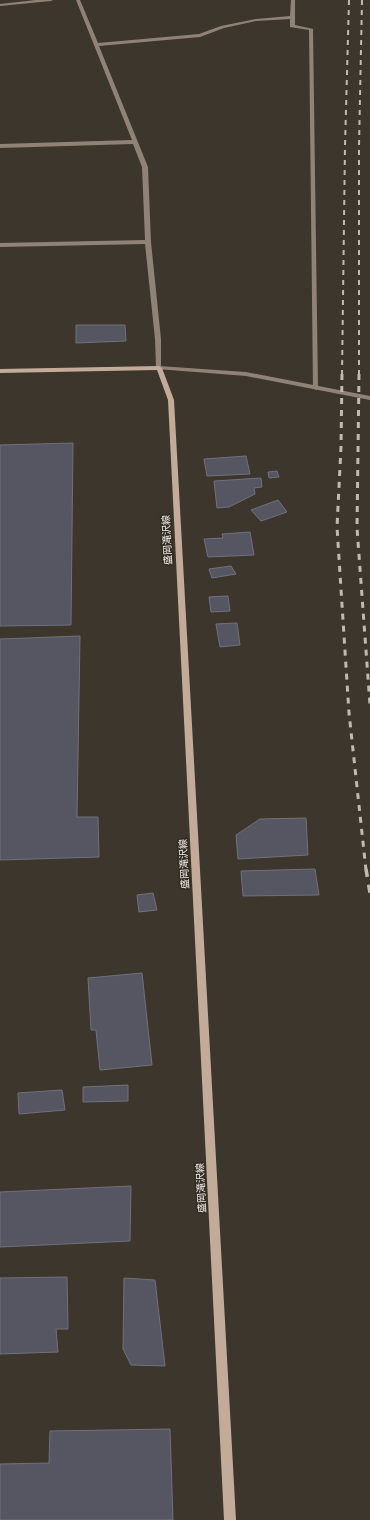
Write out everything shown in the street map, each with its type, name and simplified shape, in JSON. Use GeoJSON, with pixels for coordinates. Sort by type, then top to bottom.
{"type":"FeatureCollection","features":[{"type":"Feature","properties":{"kind":"main road"},"geometry":{"type":"LineString","coordinates":[[0,372],[159,368]]}},
{"type":"Feature","properties":{"kind":"main road","name":"盛岡滝沢線"},"geometry":{"type":"LineString","coordinates":[[159,368],[171,400],[230,1520]]}},
{"type":"Feature","properties":{"kind":"street"},"geometry":{"type":"LineString","coordinates":[[0,6],[51,0]]}},
{"type":"Feature","properties":{"kind":"street"},"geometry":{"type":"LineString","coordinates":[[78,0],[145,167],[148,242],[158,339],[159,368],[246,374],[370,398]]}},
{"type":"Feature","properties":{"kind":"street"},"geometry":{"type":"LineString","coordinates":[[292,0],[292,26],[311,29],[316,388]]}},
{"type":"Feature","properties":{"kind":"street"},"geometry":{"type":"LineString","coordinates":[[97,45],[185,37],[256,20],[292,17]]}},
{"type":"Feature","properties":{"kind":"street"},"geometry":{"type":"LineString","coordinates":[[0,146],[136,142]]}},
{"type":"Feature","properties":{"kind":"street"},"geometry":{"type":"LineString","coordinates":[[0,245],[148,242]]}},
{"type":"Feature","properties":{"kind":"building"},"geometry":{"type":"Polygon","coordinates":[[[76,325],[125,325],[126,341],[76,343],[76,325]]]}},
{"type":"Feature","properties":{"kind":"building"},"geometry":{"type":"Polygon","coordinates":[[[73,443],[71,625],[0,626],[0,445],[73,443]]]}},
{"type":"Feature","properties":{"kind":"building"},"geometry":{"type":"Polygon","coordinates":[[[246,456],[250,474],[207,476],[204,459],[246,456]]]}},
{"type":"Feature","properties":{"kind":"building"},"geometry":{"type":"Polygon","coordinates":[[[277,471],[279,477],[269,478],[268,472],[277,471]]]}},
{"type":"Feature","properties":{"kind":"building"},"geometry":{"type":"Polygon","coordinates":[[[261,478],[262,487],[254,488],[255,494],[229,507],[217,508],[214,481],[261,478]]]}},
{"type":"Feature","properties":{"kind":"building"},"geometry":{"type":"Polygon","coordinates":[[[278,500],[287,512],[261,521],[251,510],[278,500]]]}},
{"type":"Feature","properties":{"kind":"building"},"geometry":{"type":"Polygon","coordinates":[[[250,532],[254,555],[208,557],[204,539],[223,538],[222,534],[250,532]]]}},
{"type":"Feature","properties":{"kind":"building"},"geometry":{"type":"Polygon","coordinates":[[[231,566],[236,574],[212,578],[209,569],[231,566]]]}},
{"type":"Feature","properties":{"kind":"building"},"geometry":{"type":"Polygon","coordinates":[[[228,596],[230,611],[211,612],[209,597],[228,596]]]}},
{"type":"Feature","properties":{"kind":"building"},"geometry":{"type":"Polygon","coordinates":[[[237,623],[240,645],[220,647],[216,624],[237,623]]]}},
{"type":"Feature","properties":{"kind":"building"},"geometry":{"type":"Polygon","coordinates":[[[80,636],[77,817],[98,817],[99,857],[0,860],[0,639],[80,636]]]}},
{"type":"Feature","properties":{"kind":"building"},"geometry":{"type":"Polygon","coordinates":[[[306,818],[308,855],[238,859],[236,835],[260,819],[306,818]]]}},
{"type":"Feature","properties":{"kind":"building"},"geometry":{"type":"Polygon","coordinates":[[[315,869],[319,895],[243,896],[241,871],[315,869]]]}},
{"type":"Feature","properties":{"kind":"building"},"geometry":{"type":"Polygon","coordinates":[[[153,893],[157,910],[139,912],[137,895],[153,893]]]}},
{"type":"Feature","properties":{"kind":"building"},"geometry":{"type":"Polygon","coordinates":[[[142,973],[152,1065],[100,1070],[96,1030],[91,1030],[88,978],[142,973]]]}},
{"type":"Feature","properties":{"kind":"building"},"geometry":{"type":"Polygon","coordinates":[[[128,1085],[128,1101],[83,1102],[83,1087],[128,1085]]]}},
{"type":"Feature","properties":{"kind":"building"},"geometry":{"type":"Polygon","coordinates":[[[62,1090],[65,1110],[19,1114],[18,1093],[62,1090]]]}},
{"type":"Feature","properties":{"kind":"building"},"geometry":{"type":"Polygon","coordinates":[[[131,1186],[130,1241],[0,1247],[0,1192],[131,1186]]]}},
{"type":"Feature","properties":{"kind":"building"},"geometry":{"type":"Polygon","coordinates":[[[67,1277],[68,1329],[56,1329],[58,1352],[0,1354],[0,1278],[67,1277]]]}},
{"type":"Feature","properties":{"kind":"building"},"geometry":{"type":"Polygon","coordinates":[[[124,1278],[155,1280],[165,1366],[131,1365],[123,1349],[124,1278]]]}},
{"type":"Feature","properties":{"kind":"building"},"geometry":{"type":"Polygon","coordinates":[[[170,1429],[173,1520],[0,1520],[0,1464],[49,1463],[50,1431],[170,1429]]]}},
{"type":"Feature","properties":{"kind":"railway"},"geometry":{"type":"LineString","coordinates":[[342,375],[345,146],[349,0]]}},
{"type":"Feature","properties":{"kind":"railway"},"geometry":{"type":"LineString","coordinates":[[359,374],[359,146],[362,0]]}},
{"type":"Feature","properties":{"kind":"railway"},"geometry":{"type":"LineString","coordinates":[[342,374],[341,447],[337,527],[349,713],[366,870]]}},
{"type":"Feature","properties":{"kind":"railway"},"geometry":{"type":"LineString","coordinates":[[359,374],[357,528],[370,705]]}},
{"type":"Feature","properties":{"kind":"railway"},"geometry":{"type":"LineString","coordinates":[[366,869],[370,893]]}}]}
